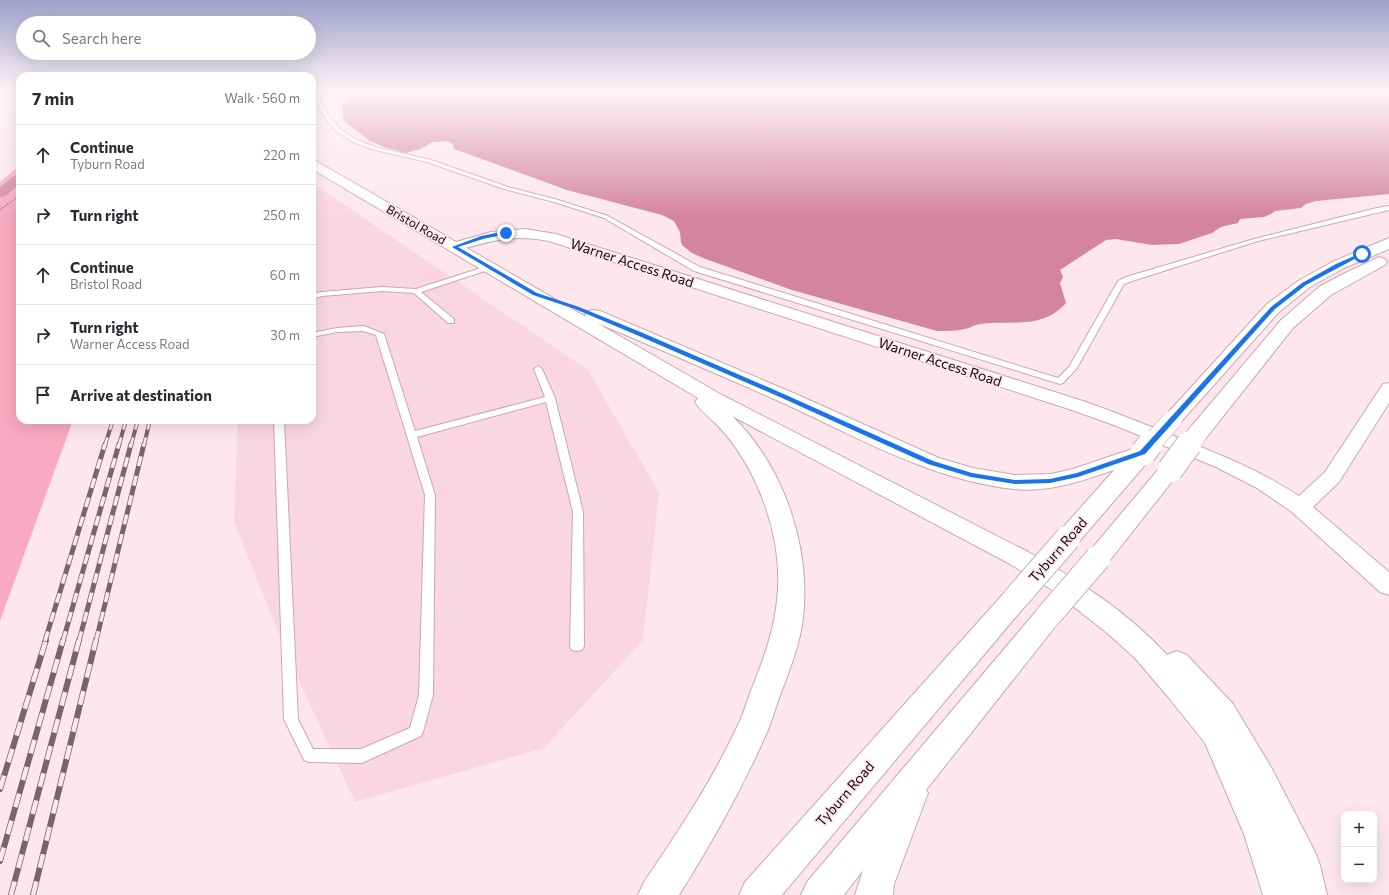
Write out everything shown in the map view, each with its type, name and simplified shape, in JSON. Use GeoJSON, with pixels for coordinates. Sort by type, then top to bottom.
{"type":"FeatureCollection","features":[{"type":"Feature","properties":{"kind":"main road","name":"Bristol Road"},"geometry":{"type":"LineString","coordinates":[[316,166],[582,321]]}},
{"type":"Feature","properties":{"kind":"main road","name":"Tyburn Road"},"geometry":{"type":"LineString","coordinates":[[758,895],[1142,453],[1273,308],[1304,284],[1338,265],[1389,243]]}},
{"type":"Feature","properties":{"kind":"main road"},"geometry":{"type":"LineString","coordinates":[[820,895],[1048,616],[1170,470],[1286,324],[1326,291],[1364,269],[1389,257]]}},
{"type":"Feature","properties":{"kind":"main road"},"geometry":{"type":"LineString","coordinates":[[535,294],[577,308],[641,334],[784,396],[931,463],[971,475],[1015,482],[1050,481],[1078,475],[1142,453]]}},
{"type":"Feature","properties":{"kind":"main road"},"geometry":{"type":"LineString","coordinates":[[582,321],[687,388],[724,419],[747,447],[766,479],[776,502],[787,542],[791,571],[791,602],[789,619],[778,660],[752,729],[713,806],[657,895]]}},
{"type":"Feature","properties":{"kind":"main road"},"geometry":{"type":"LineString","coordinates":[[582,321],[715,399],[1019,558],[1063,584],[1117,625],[1144,650],[1180,689],[1217,734],[1262,834],[1282,895]]}},
{"type":"Feature","properties":{"kind":"main road"},"geometry":{"type":"LineString","coordinates":[[582,321],[1028,548],[1099,596],[1176,662],[1222,713],[1259,778],[1302,865],[1308,895]]}},
{"type":"Feature","properties":{"kind":"main road"},"geometry":{"type":"LineString","coordinates":[[874,895],[876,884],[918,774]]}},
{"type":"Feature","properties":{"kind":"street","name":"Warner Access Road"},"geometry":{"type":"LineString","coordinates":[[454,247],[482,237],[506,233],[535,234],[551,237],[1102,414],[1223,463],[1264,483],[1300,507],[1389,586]]}},
{"type":"Feature","properties":{"kind":"street"},"geometry":{"type":"LineString","coordinates":[[1300,507],[1332,477],[1389,388]]}},
{"type":"Feature","properties":{"kind":"lane"},"geometry":{"type":"LineString","coordinates":[[343,134],[346,137],[362,144],[388,152],[429,161],[506,188],[556,201],[606,217],[697,269],[1060,381],[1073,368],[1121,283],[1129,279],[1256,240],[1389,208]]}},
{"type":"Feature","properties":{"kind":"lane"},"geometry":{"type":"LineString","coordinates":[[316,296],[382,289],[416,291],[490,268]]}},
{"type":"Feature","properties":{"kind":"lane"},"geometry":{"type":"LineString","coordinates":[[416,291],[451,321]]}},
{"type":"Feature","properties":{"kind":"lane"},"geometry":{"type":"LineString","coordinates":[[279,424],[291,719],[309,754],[362,756],[416,732],[426,695],[430,495],[380,334],[364,328],[316,333]]}},
{"type":"Feature","properties":{"kind":"lane"},"geometry":{"type":"LineString","coordinates":[[538,369],[550,398],[578,512],[577,646]]}},
{"type":"Feature","properties":{"kind":"lane"},"geometry":{"type":"LineString","coordinates":[[412,435],[550,398]]}},
{"type":"Feature","properties":{"kind":"path"},"geometry":{"type":"LineString","coordinates":[[0,210],[16,198]]}},
{"type":"Feature","properties":{"kind":"shaded area"},"geometry":{"type":"Polygon","coordinates":[[[361,134],[1389,134],[1389,194],[1316,201],[1306,204],[1301,208],[1275,211],[1264,217],[1240,219],[1238,223],[1221,227],[1212,233],[1179,244],[1152,245],[1116,239],[1106,240],[1060,270],[1063,277],[1060,283],[1066,303],[1047,317],[1026,322],[980,324],[962,330],[937,331],[792,290],[703,258],[692,253],[683,246],[680,232],[674,221],[662,215],[567,190],[454,149],[453,144],[448,141],[433,142],[420,149],[406,153],[384,147],[370,141],[361,134]]]}},
{"type":"Feature","properties":{"kind":"shaded area"},"geometry":{"type":"Polygon","coordinates":[[[16,168],[16,424],[72,424],[0,621],[0,182],[16,168]]]}},
{"type":"Feature","properties":{"kind":"shaded area"},"geometry":{"type":"Polygon","coordinates":[[[316,186],[588,370],[659,493],[643,640],[544,748],[355,802],[290,661],[234,522],[238,424],[316,424],[316,186]]]}},
{"type":"Feature","properties":{"kind":"waterway"},"geometry":{"type":"LineString","coordinates":[[0,193],[16,181]]}},
{"type":"Feature","properties":{"kind":"railway"},"geometry":{"type":"LineString","coordinates":[[105,445],[112,424]]}},
{"type":"Feature","properties":{"kind":"railway"},"geometry":{"type":"LineString","coordinates":[[119,445],[125,424]]}},
{"type":"Feature","properties":{"kind":"railway"},"geometry":{"type":"LineString","coordinates":[[131,445],[137,424]]}},
{"type":"Feature","properties":{"kind":"railway"},"geometry":{"type":"LineString","coordinates":[[144,445],[149,424]]}},
{"type":"Feature","properties":{"kind":"railway"},"geometry":{"type":"LineString","coordinates":[[45,641],[105,444]]}},
{"type":"Feature","properties":{"kind":"railway"},"geometry":{"type":"LineString","coordinates":[[63,641],[119,444]]}},
{"type":"Feature","properties":{"kind":"railway"},"geometry":{"type":"LineString","coordinates":[[79,641],[131,444]]}},
{"type":"Feature","properties":{"kind":"railway"},"geometry":{"type":"LineString","coordinates":[[96,641],[144,444]]}},
{"type":"Feature","properties":{"kind":"railway"},"geometry":{"type":"LineString","coordinates":[[0,789],[46,640]]}},
{"type":"Feature","properties":{"kind":"railway"},"geometry":{"type":"LineString","coordinates":[[0,861],[63,640]]}},
{"type":"Feature","properties":{"kind":"railway"},"geometry":{"type":"LineString","coordinates":[[11,895],[79,640]]}},
{"type":"Feature","properties":{"kind":"railway"},"geometry":{"type":"LineString","coordinates":[[33,895],[96,640]]}},
{"type":"Feature","properties":{"kind":"route"},"geometry":{"type":"LineString","coordinates":[[506,233],[482,237],[454,247],[535,294],[577,308],[641,334],[784,396],[931,463],[971,475],[1015,482],[1050,481],[1078,475],[1142,453],[1263,317],[1304,284],[1338,265],[1362,254]]}}]}
